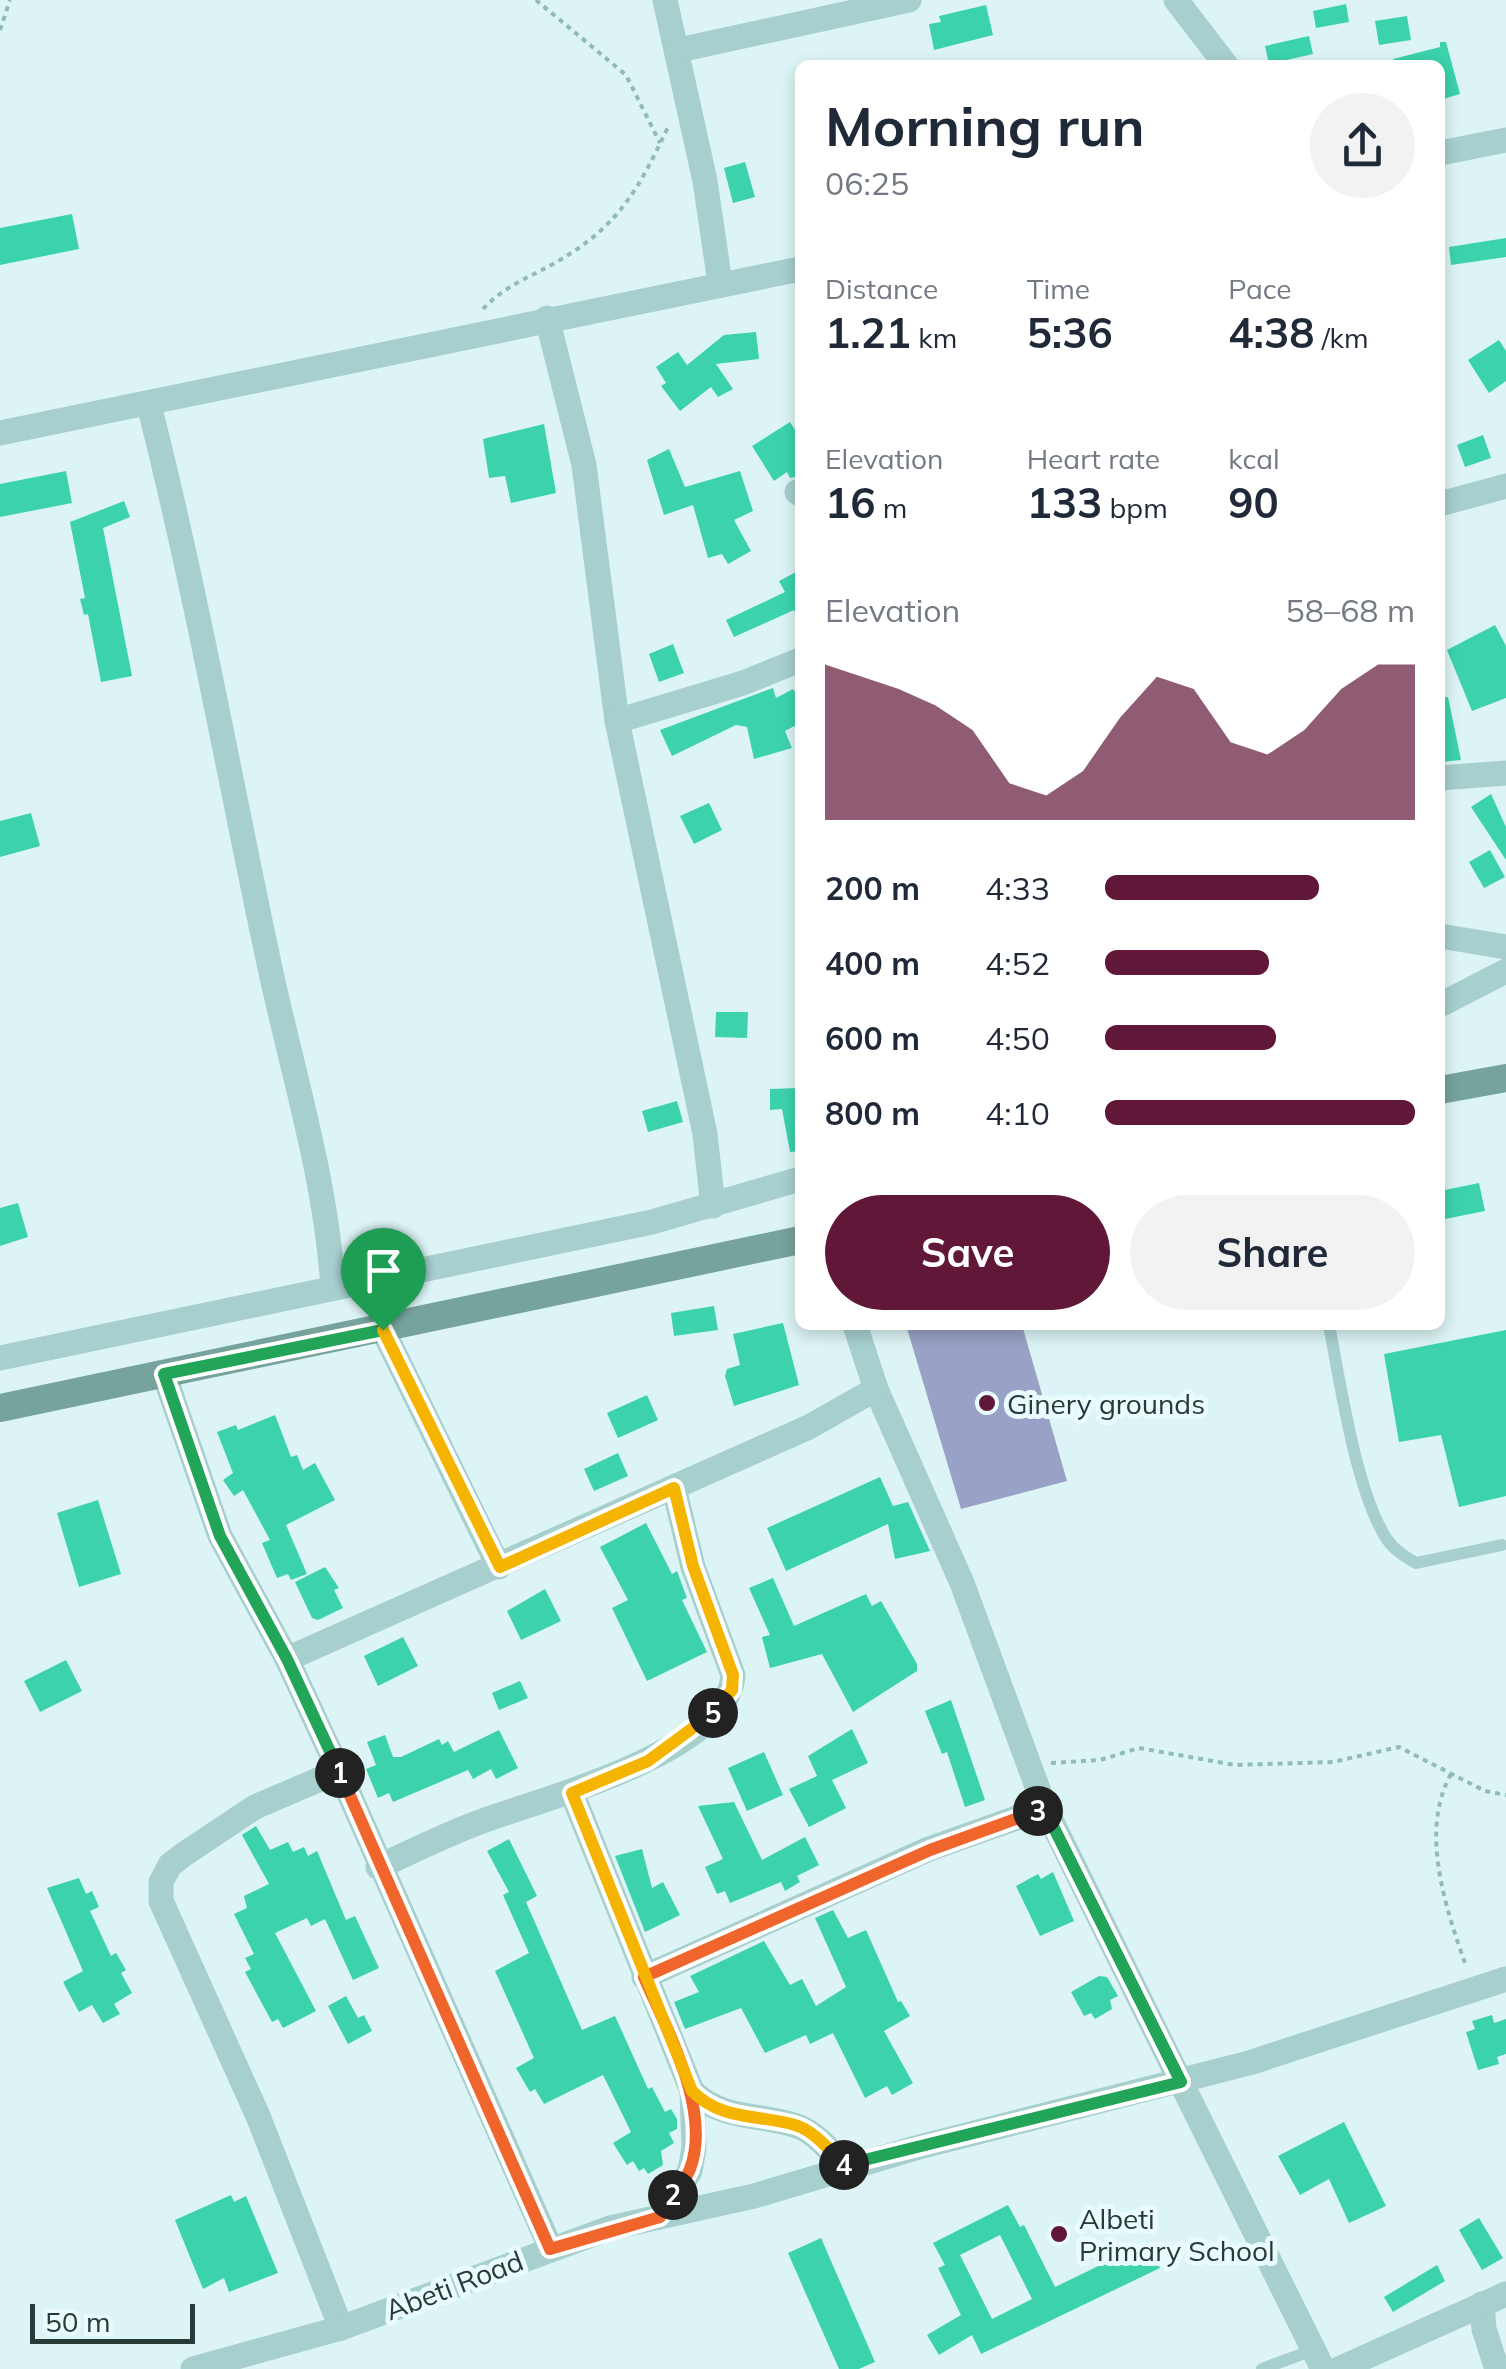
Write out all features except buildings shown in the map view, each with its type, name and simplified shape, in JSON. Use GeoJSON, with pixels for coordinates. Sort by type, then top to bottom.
{"type":"FeatureCollection","features":[{"type":"Feature","properties":{"kind":"main road"},"geometry":{"type":"LineString","coordinates":[[1445,1089],[1506,1078]]}},
{"type":"Feature","properties":{"kind":"main road"},"geometry":{"type":"LineString","coordinates":[[0,1408],[795,1241]]}},
{"type":"Feature","properties":{"kind":"street"},"geometry":{"type":"LineString","coordinates":[[665,0],[686,90],[720,283]]}},
{"type":"Feature","properties":{"kind":"street"},"geometry":{"type":"LineString","coordinates":[[678,50],[909,0]]}},
{"type":"Feature","properties":{"kind":"street"},"geometry":{"type":"LineString","coordinates":[[1176,0],[1222,60]]}},
{"type":"Feature","properties":{"kind":"street"},"geometry":{"type":"LineString","coordinates":[[1445,152],[1506,140]]}},
{"type":"Feature","properties":{"kind":"street"},"geometry":{"type":"LineString","coordinates":[[0,433],[795,270]]}},
{"type":"Feature","properties":{"kind":"street"},"geometry":{"type":"LineString","coordinates":[[547,318],[584,465],[617,722],[706,1134],[713,1206]]}},
{"type":"Feature","properties":{"kind":"street"},"geometry":{"type":"LineString","coordinates":[[149,404],[186,552],[281,1022],[329,1220],[333,1288]]}},
{"type":"Feature","properties":{"kind":"street"},"geometry":{"type":"LineString","coordinates":[[1445,503],[1506,486]]}},
{"type":"Feature","properties":{"kind":"street"},"geometry":{"type":"LineString","coordinates":[[617,722],[744,684],[795,662]]}},
{"type":"Feature","properties":{"kind":"street"},"geometry":{"type":"LineString","coordinates":[[1445,778],[1506,773]]}},
{"type":"Feature","properties":{"kind":"street"},"geometry":{"type":"LineString","coordinates":[[1445,937],[1506,947]]}},
{"type":"Feature","properties":{"kind":"street"},"geometry":{"type":"LineString","coordinates":[[1445,1002],[1506,971]]}},
{"type":"Feature","properties":{"kind":"street"},"geometry":{"type":"LineString","coordinates":[[0,1358],[713,1206],[795,1181]]}},
{"type":"Feature","properties":{"kind":"street"},"geometry":{"type":"LineString","coordinates":[[383,1330],[500,1567]]}},
{"type":"Feature","properties":{"kind":"street"},"geometry":{"type":"LineString","coordinates":[[858,1330],[876,1390],[962,1583],[1044,1808],[1318,2360]]}},
{"type":"Feature","properties":{"kind":"street"},"geometry":{"type":"LineString","coordinates":[[164,1374],[220,1536],[287,1659],[339,1771],[378,1867],[437,1988],[550,2249]]}},
{"type":"Feature","properties":{"kind":"street"},"geometry":{"type":"LineString","coordinates":[[287,1659],[674,1488],[825,1419],[876,1390]]}},
{"type":"Feature","properties":{"kind":"street"},"geometry":{"type":"LineString","coordinates":[[378,1867],[477,1823],[572,1793],[648,1761],[720,1708],[732,1690],[733,1675],[693,1566],[674,1488]]}},
{"type":"Feature","properties":{"kind":"street"},"geometry":{"type":"LineString","coordinates":[[339,1771],[255,1807],[170,1865],[161,1882],[161,1901],[258,2116],[341,2328]]}},
{"type":"Feature","properties":{"kind":"street"},"geometry":{"type":"LineString","coordinates":[[572,1793],[692,2091],[694,2148],[690,2171],[660,2217]]}},
{"type":"Feature","properties":{"kind":"street"},"geometry":{"type":"LineString","coordinates":[[644,1977],[930,1850],[1044,1808]]}},
{"type":"Feature","properties":{"kind":"street","name":"Abeti Road"},"geometry":{"type":"LineString","coordinates":[[193,2369],[341,2328],[550,2249],[1181,2082],[1506,1980]]}},
{"type":"Feature","properties":{"kind":"street"},"geometry":{"type":"LineString","coordinates":[[692,2091],[720,2111],[796,2126],[813,2134],[846,2168]]}},
{"type":"Feature","properties":{"kind":"street"},"geometry":{"type":"LineString","coordinates":[[1339,2369],[1494,2299]]}},
{"type":"Feature","properties":{"kind":"street"},"geometry":{"type":"LineString","coordinates":[[1494,2299],[1484,2329],[1496,2369]]}},
{"type":"Feature","properties":{"kind":"lane"},"geometry":{"type":"LineString","coordinates":[[1330,1330],[1369,1496],[1384,1536],[1398,1554],[1416,1563],[1502,1545]]}},
{"type":"Feature","properties":{"kind":"lane"},"geometry":{"type":"LineString","coordinates":[[1262,2369],[1318,2360]]}},
{"type":"Feature","properties":{"kind":"path"},"geometry":{"type":"LineString","coordinates":[[0,30],[10,0]]}},
{"type":"Feature","properties":{"kind":"path"},"geometry":{"type":"LineString","coordinates":[[536,0],[626,76],[660,143]]}},
{"type":"Feature","properties":{"kind":"path"},"geometry":{"type":"LineString","coordinates":[[476,333],[484,308],[500,292],[607,228],[631,201],[686,90]]}},
{"type":"Feature","properties":{"kind":"path"},"geometry":{"type":"LineString","coordinates":[[1026,1763],[1100,1760],[1140,1748],[1235,1764],[1319,1763],[1356,1759],[1398,1746],[1451,1774],[1506,1795]]}},
{"type":"Feature","properties":{"kind":"path"},"geometry":{"type":"LineString","coordinates":[[1451,1774],[1437,1802],[1437,1836],[1449,1924],[1474,1990]]}},
{"type":"Feature","properties":{"kind":"shaded area","name":"Ginery grounds"},"geometry":{"type":"Polygon","coordinates":[[[907,1330],[1023,1330],[1067,1481],[961,1509],[907,1330]]]}},
{"type":"Feature","properties":{"kind":"place","name":"Ginery grounds"},"geometry":{"type":"Point","coordinates":[987,1403]}},
{"type":"Feature","properties":{"kind":"place","name":"Albeti Primary School"},"geometry":{"type":"Point","coordinates":[1059,2234]}},
{"type":"Feature","properties":{"kind":"route"},"geometry":{"type":"LineString","coordinates":[[383,1330],[164,1374],[220,1536],[287,1659],[339,1771],[378,1867],[437,1988],[550,2249],[610,2228],[660,2217],[690,2171],[694,2148],[692,2091],[668,2035],[644,1977],[930,1850],[1044,1808],[1181,2082],[846,2168],[813,2134],[796,2126],[707,2106],[692,2091],[644,1977],[621,1920],[590,1830],[572,1793],[648,1761],[720,1708],[732,1690],[733,1675],[693,1566],[674,1488],[500,1567],[383,1330]]}}]}
